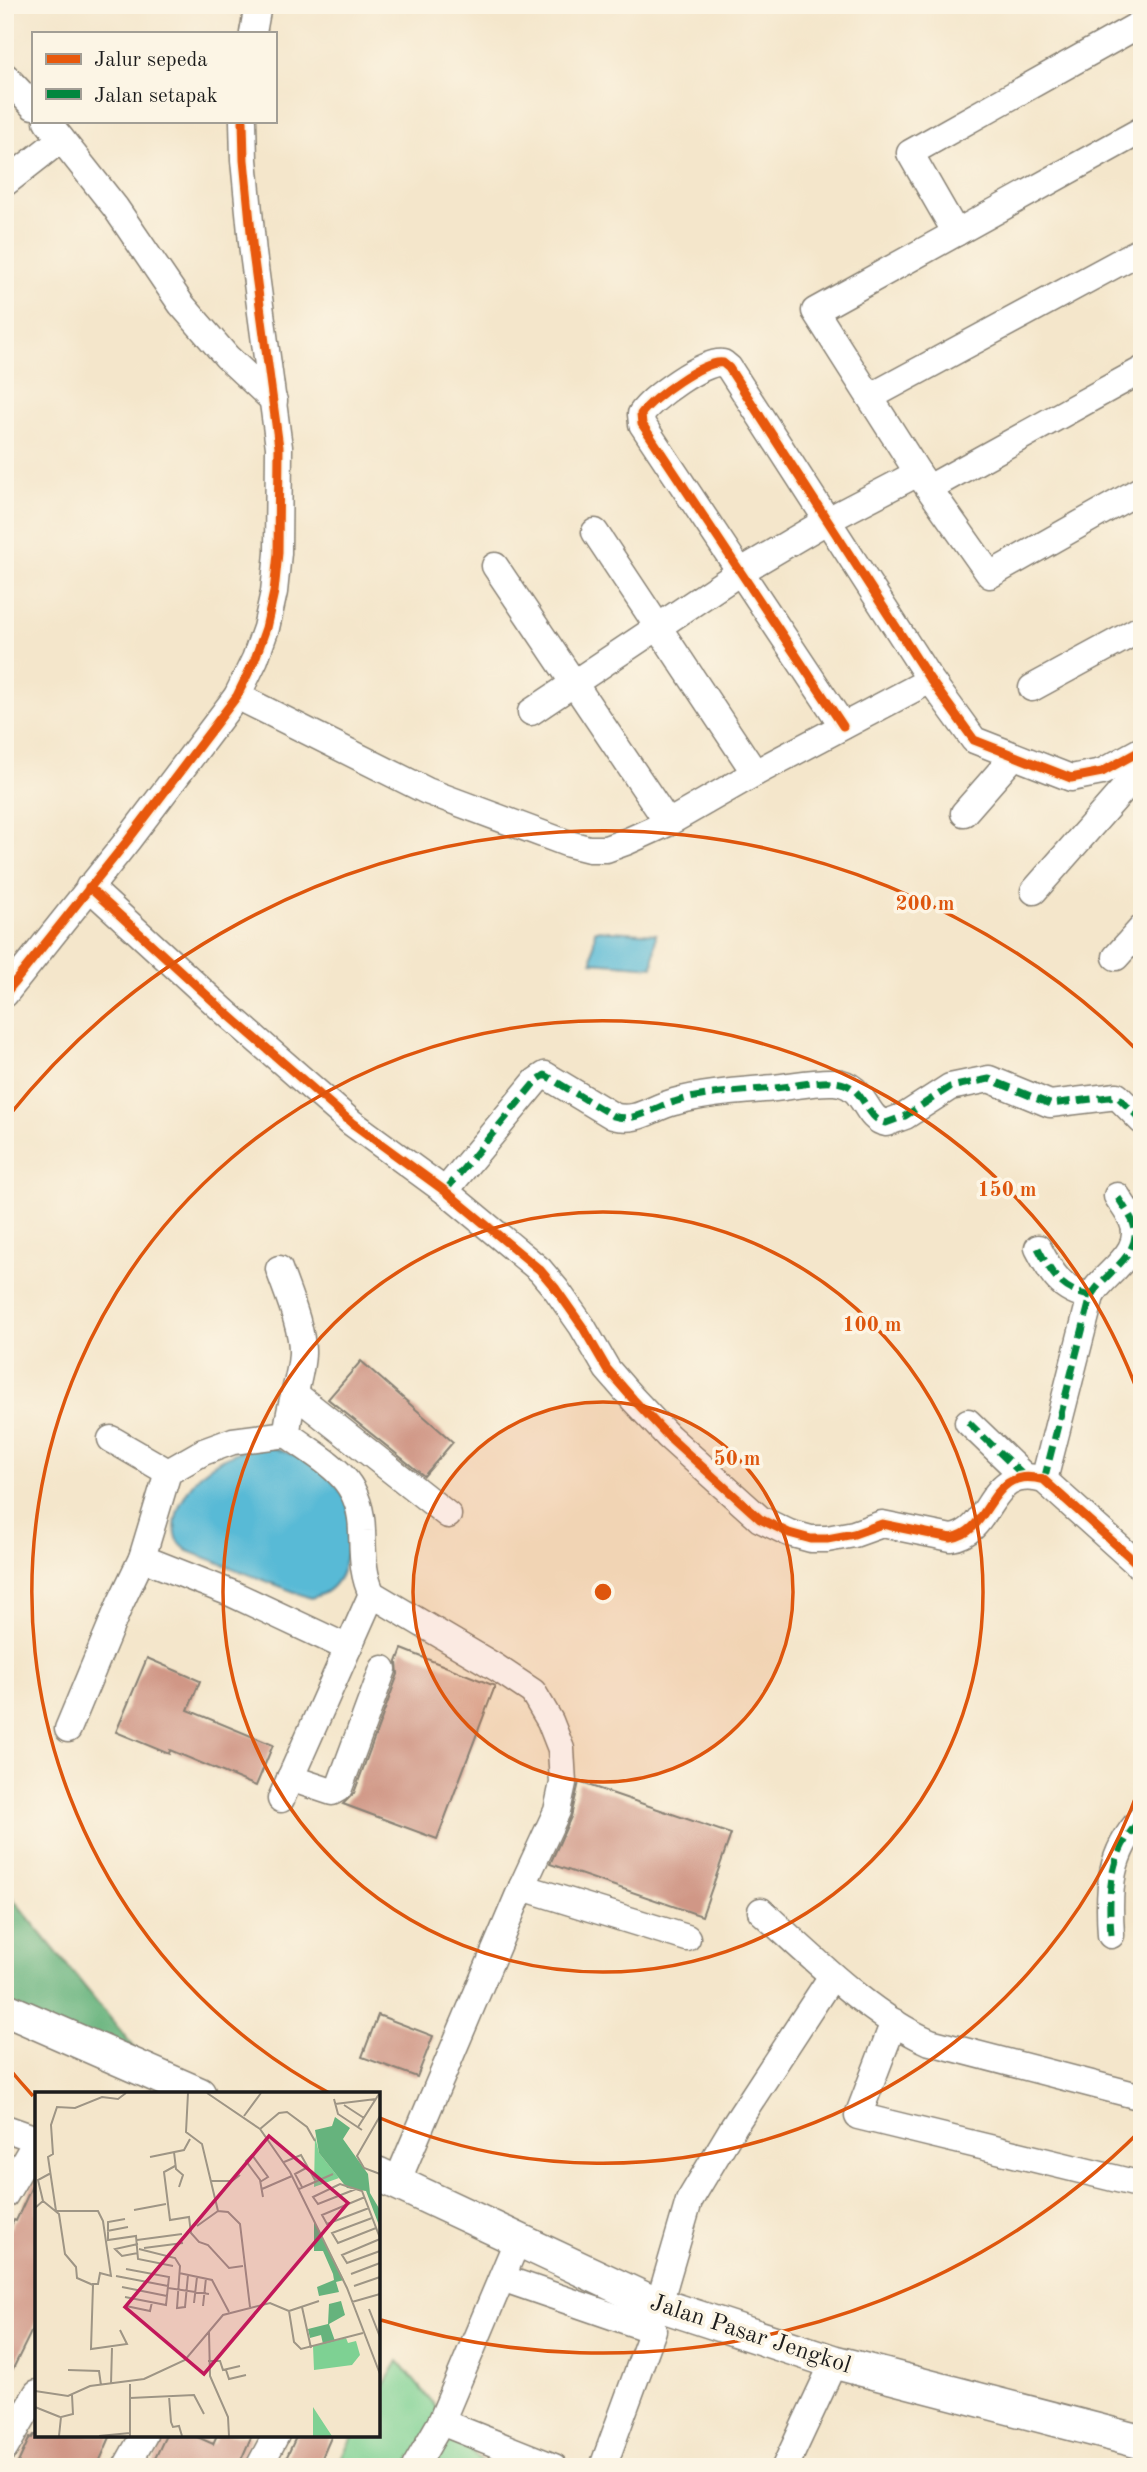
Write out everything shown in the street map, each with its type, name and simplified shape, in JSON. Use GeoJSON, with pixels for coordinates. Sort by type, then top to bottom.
{"type":"FeatureCollection","features":[{"type":"Feature","properties":{"kind":"main road"},"geometry":{"type":"LineString","coordinates":[[5,2009],[195,2092]]}},
{"type":"Feature","properties":{"kind":"main road","name":"Jalan Pasar Jengkol"},"geometry":{"type":"LineString","coordinates":[[387,2178],[659,2304],[834,2362],[1142,2442]]}},
{"type":"Feature","properties":{"kind":"street"},"geometry":{"type":"LineString","coordinates":[[253,32],[258,5]]}},
{"type":"Feature","properties":{"kind":"street"},"geometry":{"type":"LineString","coordinates":[[956,233],[910,153],[1142,23]]}},
{"type":"Feature","properties":{"kind":"street"},"geometry":{"type":"LineString","coordinates":[[5,76],[32,105]]}},
{"type":"Feature","properties":{"kind":"street"},"geometry":{"type":"LineString","coordinates":[[5,994],[128,839],[237,695],[267,628],[278,553],[279,447],[253,253],[243,122]]}},
{"type":"Feature","properties":{"kind":"street"},"geometry":{"type":"LineString","coordinates":[[5,183],[54,130],[115,207],[181,304],[227,357],[274,401]]}},
{"type":"Feature","properties":{"kind":"street"},"geometry":{"type":"LineString","coordinates":[[1142,130],[816,311],[924,481],[990,575],[1142,489]]}},
{"type":"Feature","properties":{"kind":"street"},"geometry":{"type":"LineString","coordinates":[[870,397],[1142,250]]}},
{"type":"Feature","properties":{"kind":"street"},"geometry":{"type":"LineString","coordinates":[[843,726],[642,424],[641,414],[652,402],[708,364],[723,362],[729,368],[929,678],[974,740],[1071,778],[1102,772],[1142,750]]}},
{"type":"Feature","properties":{"kind":"street"},"geometry":{"type":"LineString","coordinates":[[531,712],[740,572],[828,520],[924,481],[1142,370]]}},
{"type":"Feature","properties":{"kind":"street"},"geometry":{"type":"LineString","coordinates":[[595,532],[755,773]]}},
{"type":"Feature","properties":{"kind":"street"},"geometry":{"type":"LineString","coordinates":[[495,566],[668,823]]}},
{"type":"Feature","properties":{"kind":"street"},"geometry":{"type":"LineString","coordinates":[[1032,688],[1142,628]]}},
{"type":"Feature","properties":{"kind":"street"},"geometry":{"type":"LineString","coordinates":[[237,695],[427,791],[569,844],[589,849],[606,849],[668,823],[755,773],[921,685],[929,678]]}},
{"type":"Feature","properties":{"kind":"street"},"geometry":{"type":"LineString","coordinates":[[964,813],[1014,756]]}},
{"type":"Feature","properties":{"kind":"street"},"geometry":{"type":"LineString","coordinates":[[1034,891],[1142,768]]}},
{"type":"Feature","properties":{"kind":"street"},"geometry":{"type":"LineString","coordinates":[[89,887],[352,1124],[445,1191],[540,1270],[582,1326],[607,1369],[633,1399],[667,1436],[760,1519],[789,1533],[811,1539],[854,1534],[882,1524],[940,1538],[960,1537],[984,1514],[993,1496],[1009,1482],[1034,1478]]}},
{"type":"Feature","properties":{"kind":"street"},"geometry":{"type":"LineString","coordinates":[[1116,957],[1142,928]]}},
{"type":"Feature","properties":{"kind":"street"},"geometry":{"type":"LineString","coordinates":[[445,1191],[536,1082],[545,1075],[613,1116],[625,1119],[635,1118],[674,1102],[734,1092],[835,1082],[856,1091],[873,1117],[886,1123],[905,1116],[950,1087],[989,1079],[1050,1104],[1117,1096],[1142,1121]]}},
{"type":"Feature","properties":{"kind":"street"},"geometry":{"type":"LineString","coordinates":[[1034,1478],[1091,1296],[1100,1282],[1125,1260],[1133,1241],[1133,1222],[1117,1196]]}},
{"type":"Feature","properties":{"kind":"street"},"geometry":{"type":"LineString","coordinates":[[1038,1248],[1050,1273],[1064,1287],[1077,1294],[1091,1296]]}},
{"type":"Feature","properties":{"kind":"street"},"geometry":{"type":"LineString","coordinates":[[279,1269],[303,1350],[295,1394],[288,1413],[287,1434]]}},
{"type":"Feature","properties":{"kind":"street"},"geometry":{"type":"LineString","coordinates":[[295,1394],[448,1515]]}},
{"type":"Feature","properties":{"kind":"street"},"geometry":{"type":"LineString","coordinates":[[968,1422],[1142,1568]]}},
{"type":"Feature","properties":{"kind":"street"},"geometry":{"type":"LineString","coordinates":[[68,1729],[142,1558],[168,1472],[203,1452],[233,1441],[287,1434],[342,1475],[354,1489],[362,1513],[365,1580],[372,1594],[533,1692],[551,1721],[561,1749],[563,1783],[557,1811],[387,2178]]}},
{"type":"Feature","properties":{"kind":"street"},"geometry":{"type":"LineString","coordinates":[[111,1439],[168,1472]]}},
{"type":"Feature","properties":{"kind":"street"},"geometry":{"type":"LineString","coordinates":[[142,1558],[233,1594],[348,1648]]}},
{"type":"Feature","properties":{"kind":"street"},"geometry":{"type":"LineString","coordinates":[[372,1594],[285,1789],[332,1792],[339,1788],[383,1669]]}},
{"type":"Feature","properties":{"kind":"street"},"geometry":{"type":"LineString","coordinates":[[1111,1935],[1110,1879],[1124,1842],[1142,1818]]}},
{"type":"Feature","properties":{"kind":"street"},"geometry":{"type":"LineString","coordinates":[[522,1887],[687,1938]]}},
{"type":"Feature","properties":{"kind":"street"},"geometry":{"type":"LineString","coordinates":[[761,1911],[832,1976],[912,2035],[930,2042],[1142,2096]]}},
{"type":"Feature","properties":{"kind":"street"},"geometry":{"type":"LineString","coordinates":[[659,2304],[689,2201],[734,2126],[832,1976]]}},
{"type":"Feature","properties":{"kind":"street"},"geometry":{"type":"LineString","coordinates":[[894,2022],[858,2116],[1142,2185]]}},
{"type":"Feature","properties":{"kind":"street"},"geometry":{"type":"LineString","coordinates":[[5,2128],[35,2139]]}},
{"type":"Feature","properties":{"kind":"street"},"geometry":{"type":"LineString","coordinates":[[5,2195],[35,2141]]}},
{"type":"Feature","properties":{"kind":"street"},"geometry":{"type":"LineString","coordinates":[[415,2467],[441,2422],[518,2239]]}},
{"type":"Feature","properties":{"kind":"street"},"geometry":{"type":"LineString","coordinates":[[502,2278],[653,2330],[603,2467]]}},
{"type":"Feature","properties":{"kind":"street"},"geometry":{"type":"LineString","coordinates":[[785,2467],[834,2362]]}},
{"type":"Feature","properties":{"kind":"street"},"geometry":{"type":"LineString","coordinates":[[5,2448],[35,2396]]}},
{"type":"Feature","properties":{"kind":"street"},"geometry":{"type":"LineString","coordinates":[[441,2422],[554,2467]]}},
{"type":"Feature","properties":{"kind":"street"},"geometry":{"type":"LineString","coordinates":[[126,2467],[143,2437]]}},
{"type":"Feature","properties":{"kind":"street"},"geometry":{"type":"LineString","coordinates":[[259,2467],[275,2437]]}},
{"type":"Feature","properties":{"kind":"green space"},"geometry":{"type":"Polygon","coordinates":[[[5,1889],[155,2073],[5,2009],[5,1889]]]}},
{"type":"Feature","properties":{"kind":"green space"},"geometry":{"type":"Polygon","coordinates":[[[398,2361],[485,2467],[336,2467],[353,2437],[380,2437],[380,2392],[398,2361]]]}},
{"type":"Feature","properties":{"kind":"water"},"geometry":{"type":"Polygon","coordinates":[[[595,930],[656,934],[653,967],[592,962],[595,930]]]}},
{"type":"Feature","properties":{"kind":"water"},"geometry":{"type":"Polygon","coordinates":[[[263,1446],[299,1457],[321,1471],[338,1488],[347,1503],[349,1522],[344,1566],[335,1583],[320,1595],[310,1598],[188,1551],[177,1539],[175,1525],[180,1505],[198,1477],[224,1458],[263,1446]]]}},
{"type":"Feature","properties":{"kind":"building"},"geometry":{"type":"Polygon","coordinates":[[[361,1361],[453,1442],[424,1476],[328,1399],[361,1361]]]}},
{"type":"Feature","properties":{"kind":"building"},"geometry":{"type":"Polygon","coordinates":[[[402,1649],[495,1686],[437,1839],[343,1804],[354,1793],[398,1674],[397,1662],[402,1649]]]}},
{"type":"Feature","properties":{"kind":"building"},"geometry":{"type":"Polygon","coordinates":[[[147,1658],[200,1681],[188,1710],[273,1745],[256,1786],[170,1750],[169,1754],[116,1732],[147,1658]]]}},
{"type":"Feature","properties":{"kind":"building"},"geometry":{"type":"Polygon","coordinates":[[[579,1782],[731,1834],[702,1916],[550,1864],[571,1817],[579,1782]]]}},
{"type":"Feature","properties":{"kind":"building"},"geometry":{"type":"Polygon","coordinates":[[[378,2015],[433,2036],[417,2077],[362,2057],[378,2015]]]}},
{"type":"Feature","properties":{"kind":"building"},"geometry":{"type":"Polygon","coordinates":[[[35,2179],[35,2324],[5,2385],[5,2238],[14,2220],[16,2221],[35,2179]]]}},
{"type":"Feature","properties":{"kind":"building"},"geometry":{"type":"Polygon","coordinates":[[[34,2435],[110,2437],[97,2467],[16,2467],[30,2437],[34,2435]]]}},
{"type":"Feature","properties":{"kind":"building"},"geometry":{"type":"Polygon","coordinates":[[[165,2437],[197,2437],[213,2444],[216,2437],[251,2437],[238,2467],[151,2467],[165,2437]]]}},
{"type":"Feature","properties":{"kind":"building"},"geometry":{"type":"Polygon","coordinates":[[[296,2437],[331,2437],[318,2467],[282,2467],[296,2437]]]}},
{"type":"Feature","properties":{"kind":"marked path"},"geometry":{"type":"LineString","coordinates":[[445,1191],[536,1081],[545,1075],[613,1116],[622,1118],[637,1116],[698,1096],[834,1082],[853,1089],[873,1115],[886,1123],[905,1116],[950,1087],[989,1079],[1050,1104],[1117,1096],[1142,1121]]}},
{"type":"Feature","properties":{"kind":"marked path"},"geometry":{"type":"LineString","coordinates":[[1044,1480],[1091,1296],[1122,1261],[1134,1242],[1132,1220],[1117,1196]]}},
{"type":"Feature","properties":{"kind":"marked path"},"geometry":{"type":"LineString","coordinates":[[1038,1248],[1058,1280],[1072,1290],[1091,1296]]}},
{"type":"Feature","properties":{"kind":"marked path"},"geometry":{"type":"LineString","coordinates":[[968,1422],[1024,1476]]}},
{"type":"Feature","properties":{"kind":"marked path"},"geometry":{"type":"LineString","coordinates":[[1111,1935],[1113,1872],[1123,1845],[1142,1818]]}},
{"type":"Feature","properties":{"kind":"cycle path"},"geometry":{"type":"LineString","coordinates":[[5,994],[128,840],[237,696],[266,628],[274,592],[278,553],[279,447],[253,253],[243,122]]}},
{"type":"Feature","properties":{"kind":"cycle path"},"geometry":{"type":"LineString","coordinates":[[843,726],[642,424],[641,414],[647,407],[679,381],[704,367],[723,363],[729,368],[929,678],[974,740],[1071,778],[1102,772],[1142,750]]}},
{"type":"Feature","properties":{"kind":"cycle path"},"geometry":{"type":"LineString","coordinates":[[89,887],[224,1011],[352,1123],[445,1191],[540,1270],[582,1326],[607,1369],[633,1399],[668,1436],[760,1519],[789,1533],[811,1539],[854,1534],[882,1524],[951,1538],[965,1533],[976,1524],[1001,1489],[1011,1481],[1025,1477],[1044,1480],[1142,1568]]}}]}
